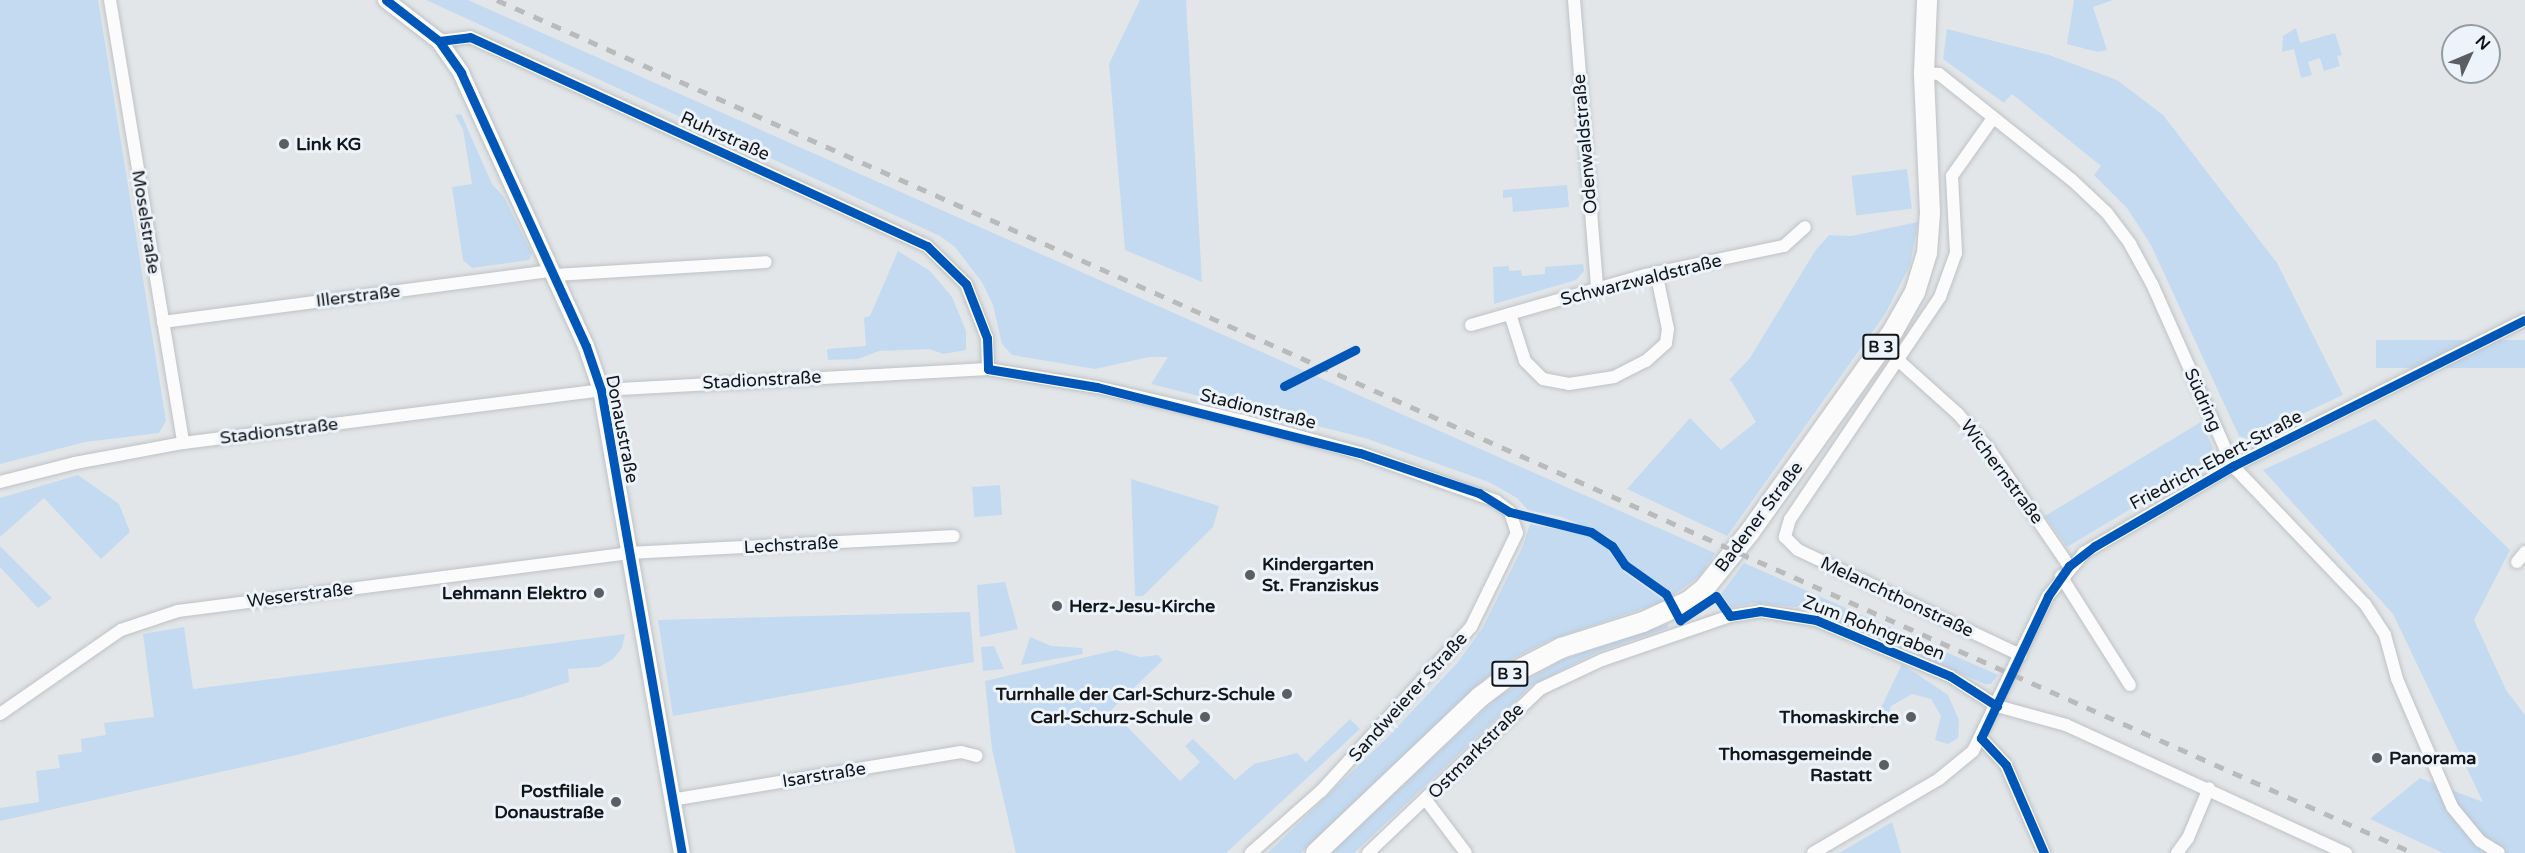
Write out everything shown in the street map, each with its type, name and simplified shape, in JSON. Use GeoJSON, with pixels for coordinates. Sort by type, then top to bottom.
{"type":"FeatureCollection","features":[{"type":"Feature","properties":{"kind":"main road","name":"Badener Straße"},"geometry":{"type":"LineString","coordinates":[[1316,853],[1479,697],[1509,675],[1561,648],[1642,622],[1689,601],[1737,550],[1893,331],[1915,292],[1927,253],[1930,213],[1924,73],[1927,0]]}},
{"type":"Feature","properties":{"kind":"street","name":"Moselstraße"},"geometry":{"type":"LineString","coordinates":[[110,0],[183,443]]}},
{"type":"Feature","properties":{"kind":"street"},"geometry":{"type":"LineString","coordinates":[[386,0],[439,41]]}},
{"type":"Feature","properties":{"kind":"street","name":"Odenwaldstraße"},"geometry":{"type":"LineString","coordinates":[[1574,0],[1597,289]]}},
{"type":"Feature","properties":{"kind":"street","name":"Ruhrstraße"},"geometry":{"type":"LineString","coordinates":[[439,41],[470,37],[927,246],[950,264],[971,292],[987,338],[988,369]]}},
{"type":"Feature","properties":{"kind":"street","name":"Donaustraße"},"geometry":{"type":"LineString","coordinates":[[439,41],[469,87],[554,273],[601,390],[682,853]]}},
{"type":"Feature","properties":{"kind":"street","name":"Südring"},"geometry":{"type":"LineString","coordinates":[[1924,73],[1939,74],[2072,180],[2107,213],[2130,244],[2152,284],[2233,466],[2370,612],[2385,634],[2397,679],[2452,807],[2480,841],[2499,853]]}},
{"type":"Feature","properties":{"kind":"street"},"geometry":{"type":"LineString","coordinates":[[1899,361],[1951,275],[1956,253],[1952,176],[1992,118]]}},
{"type":"Feature","properties":{"kind":"street","name":"Schwarzwaldstraße"},"geometry":{"type":"LineString","coordinates":[[1471,325],[1656,272],[1784,246],[1804,227]]}},
{"type":"Feature","properties":{"kind":"street","name":"Illerstraße"},"geometry":{"type":"LineString","coordinates":[[163,322],[554,273],[766,262]]}},
{"type":"Feature","properties":{"kind":"street"},"geometry":{"type":"LineString","coordinates":[[1510,314],[1525,361],[1543,380],[1569,384],[1614,377],[1646,361],[1666,343],[1668,329],[1656,272]]}},
{"type":"Feature","properties":{"kind":"street","name":"Friedrich-Ebert-Straße"},"geometry":{"type":"LineString","coordinates":[[1813,853],[1953,770],[1982,738],[2020,655],[2065,571],[2095,546],[2233,466],[2525,320]]}},
{"type":"Feature","properties":{"kind":"street","name":"Melanchthonstraße"},"geometry":{"type":"LineString","coordinates":[[1899,361],[1786,529],[1785,537],[1798,550],[2020,655]]}},
{"type":"Feature","properties":{"kind":"street","name":"Wichernstraße"},"geometry":{"type":"LineString","coordinates":[[1899,361],[1958,414],[1989,449],[2065,571]]}},
{"type":"Feature","properties":{"kind":"street","name":"Stadionstraße"},"geometry":{"type":"LineString","coordinates":[[0,482],[75,463],[183,443],[601,390],[988,369],[1097,387],[1339,447],[1479,493],[1510,512]]}},
{"type":"Feature","properties":{"kind":"street","name":"Sandweierer Straße"},"geometry":{"type":"LineString","coordinates":[[1251,853],[1321,791],[1471,627],[1515,541],[1516,523],[1510,512]]}},
{"type":"Feature","properties":{"kind":"street","name":"Lechstraße"},"geometry":{"type":"LineString","coordinates":[[629,553],[954,536]]}},
{"type":"Feature","properties":{"kind":"street","name":"Weserstraße"},"geometry":{"type":"LineString","coordinates":[[0,714],[121,630],[178,610],[629,553]]}},
{"type":"Feature","properties":{"kind":"street"},"geometry":{"type":"LineString","coordinates":[[2065,571],[2130,685]]}},
{"type":"Feature","properties":{"kind":"street","name":"Zum Rohngraben"},"geometry":{"type":"LineString","coordinates":[[1730,616],[1760,611],[1816,620],[1950,676],[1997,706],[2066,725],[2209,788],[2346,853]]}},
{"type":"Feature","properties":{"kind":"street","name":"Ostmarkstraße"},"geometry":{"type":"LineString","coordinates":[[1368,853],[1540,689],[1590,664],[1730,616]]}},
{"type":"Feature","properties":{"kind":"street"},"geometry":{"type":"LineString","coordinates":[[1982,738],[2006,765],[2044,853]]}},
{"type":"Feature","properties":{"kind":"street","name":"Isarstraße"},"geometry":{"type":"LineString","coordinates":[[671,800],[961,752],[977,756]]}},
{"type":"Feature","properties":{"kind":"street"},"geometry":{"type":"LineString","coordinates":[[2177,853],[2188,838],[2209,788]]}},
{"type":"Feature","properties":{"kind":"street"},"geometry":{"type":"LineString","coordinates":[[1426,800],[1466,853]]}},
{"type":"Feature","properties":{"kind":"shaded area"},"geometry":{"type":"Polygon","coordinates":[[[0,0],[98,0],[166,421],[159,433],[85,442],[0,464],[0,0]]]}},
{"type":"Feature","properties":{"kind":"shaded area"},"geometry":{"type":"Polygon","coordinates":[[[426,0],[468,0],[1715,553],[1701,575],[1672,596],[1628,565],[1609,537],[1562,517],[1528,510],[1517,498],[1489,482],[1365,438],[1151,384],[1168,357],[1149,357],[1095,369],[1012,355],[1002,344],[993,305],[982,282],[955,247],[940,236],[426,0]]]}},
{"type":"Feature","properties":{"kind":"shaded area"},"geometry":{"type":"Polygon","coordinates":[[[1140,0],[1186,0],[1202,282],[1125,250],[1109,64],[1140,0]]]}},
{"type":"Feature","properties":{"kind":"shaded area"},"geometry":{"type":"Polygon","coordinates":[[[2074,0],[2113,0],[2093,7],[2107,50],[2098,52],[2067,44],[2074,0]]]}},
{"type":"Feature","properties":{"kind":"shaded area"},"geometry":{"type":"Polygon","coordinates":[[[2296,28],[2300,43],[2335,33],[2342,55],[2337,56],[2340,66],[2324,71],[2320,58],[2308,62],[2312,75],[2301,78],[2294,49],[2282,52],[2283,36],[2296,28]]]}},
{"type":"Feature","properties":{"kind":"shaded area"},"geometry":{"type":"Polygon","coordinates":[[[1947,29],[2049,55],[2117,80],[2163,115],[2277,263],[2343,395],[2248,439],[2239,436],[2151,245],[2127,208],[2094,175],[2101,166],[2012,94],[2004,103],[1943,59],[1947,29]]]}},
{"type":"Feature","properties":{"kind":"shaded area"},"geometry":{"type":"Polygon","coordinates":[[[461,114],[492,184],[504,197],[532,254],[529,260],[472,268],[463,260],[452,187],[472,184],[463,129],[455,115],[461,114]]]}},
{"type":"Feature","properties":{"kind":"shaded area"},"geometry":{"type":"Polygon","coordinates":[[[1907,169],[1912,209],[1856,216],[1851,176],[1907,169]]]}},
{"type":"Feature","properties":{"kind":"shaded area"},"geometry":{"type":"Polygon","coordinates":[[[1567,185],[1569,207],[1513,212],[1512,197],[1503,198],[1503,190],[1567,185]]]}},
{"type":"Feature","properties":{"kind":"shaded area"},"geometry":{"type":"Polygon","coordinates":[[[1918,222],[1910,265],[1885,314],[1727,536],[1627,489],[1690,418],[1721,450],[1756,422],[1730,379],[1750,358],[1815,251],[1829,235],[1851,236],[1918,222]]]}},
{"type":"Feature","properties":{"kind":"shaded area"},"geometry":{"type":"Polygon","coordinates":[[[898,251],[930,271],[952,297],[966,331],[966,350],[943,354],[929,349],[879,351],[858,359],[828,360],[827,349],[866,346],[864,318],[870,316],[898,251]]]}},
{"type":"Feature","properties":{"kind":"shaded area"},"geometry":{"type":"Polygon","coordinates":[[[1583,264],[1584,271],[1576,280],[1494,304],[1493,267],[1509,266],[1509,271],[1521,270],[1522,276],[1545,274],[1545,267],[1583,264]]]}},
{"type":"Feature","properties":{"kind":"shaded area"},"geometry":{"type":"Polygon","coordinates":[[[2376,340],[2525,340],[2525,368],[2376,368],[2376,340]]]}},
{"type":"Feature","properties":{"kind":"shaded area"},"geometry":{"type":"Polygon","coordinates":[[[2375,419],[2510,550],[2474,620],[2506,690],[2525,715],[2525,853],[2443,853],[2370,819],[2420,778],[2483,802],[2393,614],[2263,470],[2375,419]]]}},
{"type":"Feature","properties":{"kind":"shaded area"},"geometry":{"type":"Polygon","coordinates":[[[2201,422],[2213,448],[2211,461],[2067,547],[2045,516],[2201,422]]]}},
{"type":"Feature","properties":{"kind":"shaded area"},"geometry":{"type":"Polygon","coordinates":[[[78,475],[119,504],[130,532],[101,559],[44,498],[0,537],[0,498],[78,475]]]}},
{"type":"Feature","properties":{"kind":"shaded area"},"geometry":{"type":"Polygon","coordinates":[[[1131,479],[1219,506],[1213,527],[1143,596],[1135,596],[1131,479]]]}},
{"type":"Feature","properties":{"kind":"shaded area"},"geometry":{"type":"Polygon","coordinates":[[[1000,485],[1002,515],[974,517],[972,487],[1000,485]]]}},
{"type":"Feature","properties":{"kind":"shaded area"},"geometry":{"type":"Polygon","coordinates":[[[1530,524],[1586,535],[1603,543],[1624,572],[1665,601],[1550,640],[1506,662],[1476,686],[1301,853],[1268,853],[1385,740],[1458,662],[1482,629],[1523,546],[1530,524]]]}},
{"type":"Feature","properties":{"kind":"shaded area"},"geometry":{"type":"Polygon","coordinates":[[[0,546],[52,598],[38,608],[0,567],[0,546]]]}},
{"type":"Feature","properties":{"kind":"shaded area"},"geometry":{"type":"Polygon","coordinates":[[[1744,563],[1998,675],[1991,684],[1985,684],[1808,608],[1753,603],[1731,607],[1721,594],[1744,563]]]}},
{"type":"Feature","properties":{"kind":"shaded area"},"geometry":{"type":"Polygon","coordinates":[[[1005,582],[1018,629],[980,637],[977,585],[1005,582]]]}},
{"type":"Feature","properties":{"kind":"shaded area"},"geometry":{"type":"Polygon","coordinates":[[[970,612],[974,662],[673,716],[658,620],[970,612]]]}},
{"type":"Feature","properties":{"kind":"shaded area"},"geometry":{"type":"Polygon","coordinates":[[[1667,624],[1668,628],[1596,653],[1532,685],[1354,853],[1330,853],[1499,696],[1562,660],[1667,624]]]}},
{"type":"Feature","properties":{"kind":"shaded area"},"geometry":{"type":"Polygon","coordinates":[[[184,627],[193,689],[625,634],[622,648],[613,659],[599,667],[568,669],[569,682],[522,697],[297,755],[0,821],[0,808],[39,802],[36,771],[60,768],[58,755],[82,752],[81,739],[106,735],[104,723],[154,717],[143,634],[184,627]]]}},
{"type":"Feature","properties":{"kind":"shaded area"},"geometry":{"type":"Polygon","coordinates":[[[1030,637],[1051,646],[1082,648],[1083,654],[1021,665],[1030,637]]]}},
{"type":"Feature","properties":{"kind":"shaded area"},"geometry":{"type":"Polygon","coordinates":[[[994,646],[1004,669],[983,671],[981,647],[994,646]]]}},
{"type":"Feature","properties":{"kind":"shaded area"},"geometry":{"type":"Polygon","coordinates":[[[1116,650],[1140,657],[1158,655],[1163,660],[1111,710],[1180,781],[1200,762],[1185,746],[1193,739],[1235,780],[1254,764],[1297,753],[1306,762],[1350,719],[1360,729],[1226,853],[1016,853],[992,749],[985,681],[1116,650]]]}},
{"type":"Feature","properties":{"kind":"shaded area"},"geometry":{"type":"Polygon","coordinates":[[[1902,664],[1948,695],[1959,720],[1958,738],[1948,744],[1935,740],[1941,716],[1931,699],[1912,694],[1891,706],[1887,720],[1871,729],[1902,664]]]}},
{"type":"Feature","properties":{"kind":"shaded area"},"geometry":{"type":"Polygon","coordinates":[[[1892,822],[1901,853],[1839,853],[1892,822]]]}},
{"type":"Feature","properties":{"kind":"railway"},"geometry":{"type":"LineString","coordinates":[[497,0],[2414,853]]}},
{"type":"Feature","properties":{"kind":"cycle path"},"geometry":{"type":"LineString","coordinates":[[386,0],[439,41],[461,73],[586,346],[601,390],[682,853]]}},
{"type":"Feature","properties":{"kind":"cycle path"},"geometry":{"type":"LineString","coordinates":[[439,41],[470,37],[927,246],[966,284],[987,338],[988,369],[1097,387],[1360,453],[1479,493],[1510,512],[1591,532],[1612,546],[1625,565],[1666,594],[1680,620],[1716,596],[1730,616],[1760,611],[1816,620],[1950,676],[1997,706]]}},
{"type":"Feature","properties":{"kind":"cycle path"},"geometry":{"type":"LineString","coordinates":[[2044,853],[2006,765],[1981,738],[2048,596],[2069,566],[2095,546],[2233,466],[2525,320]]}},
{"type":"Feature","properties":{"kind":"cycle path"},"geometry":{"type":"LineString","coordinates":[[1284,386],[1355,350]]}},
{"type":"Feature","properties":{"kind":"place","name":"Link KG"},"geometry":{"type":"Point","coordinates":[284,144]}},
{"type":"Feature","properties":{"kind":"place","name":"Kindergarten St. Franziskus"},"geometry":{"type":"Point","coordinates":[1250,575]}},
{"type":"Feature","properties":{"kind":"place","name":"Lehmann Elektro"},"geometry":{"type":"Point","coordinates":[599,593]}},
{"type":"Feature","properties":{"kind":"place","name":"Herz-Jesu-Kirche"},"geometry":{"type":"Point","coordinates":[1057,606]}},
{"type":"Feature","properties":{"kind":"place","name":"Turnhalle der Carl-Schurz-Schule"},"geometry":{"type":"Point","coordinates":[1287,694]}},
{"type":"Feature","properties":{"kind":"place","name":"Carl-Schurz-Schule"},"geometry":{"type":"Point","coordinates":[1205,717]}},
{"type":"Feature","properties":{"kind":"place","name":"Thomaskirche"},"geometry":{"type":"Point","coordinates":[1911,717]}},
{"type":"Feature","properties":{"kind":"place","name":"Panorama"},"geometry":{"type":"Point","coordinates":[2377,758]}},
{"type":"Feature","properties":{"kind":"place","name":"Thomasgemeinde Rastatt"},"geometry":{"type":"Point","coordinates":[1884,765]}},
{"type":"Feature","properties":{"kind":"place","name":"Postfiliale Donaustraße"},"geometry":{"type":"Point","coordinates":[616,802]}}]}
